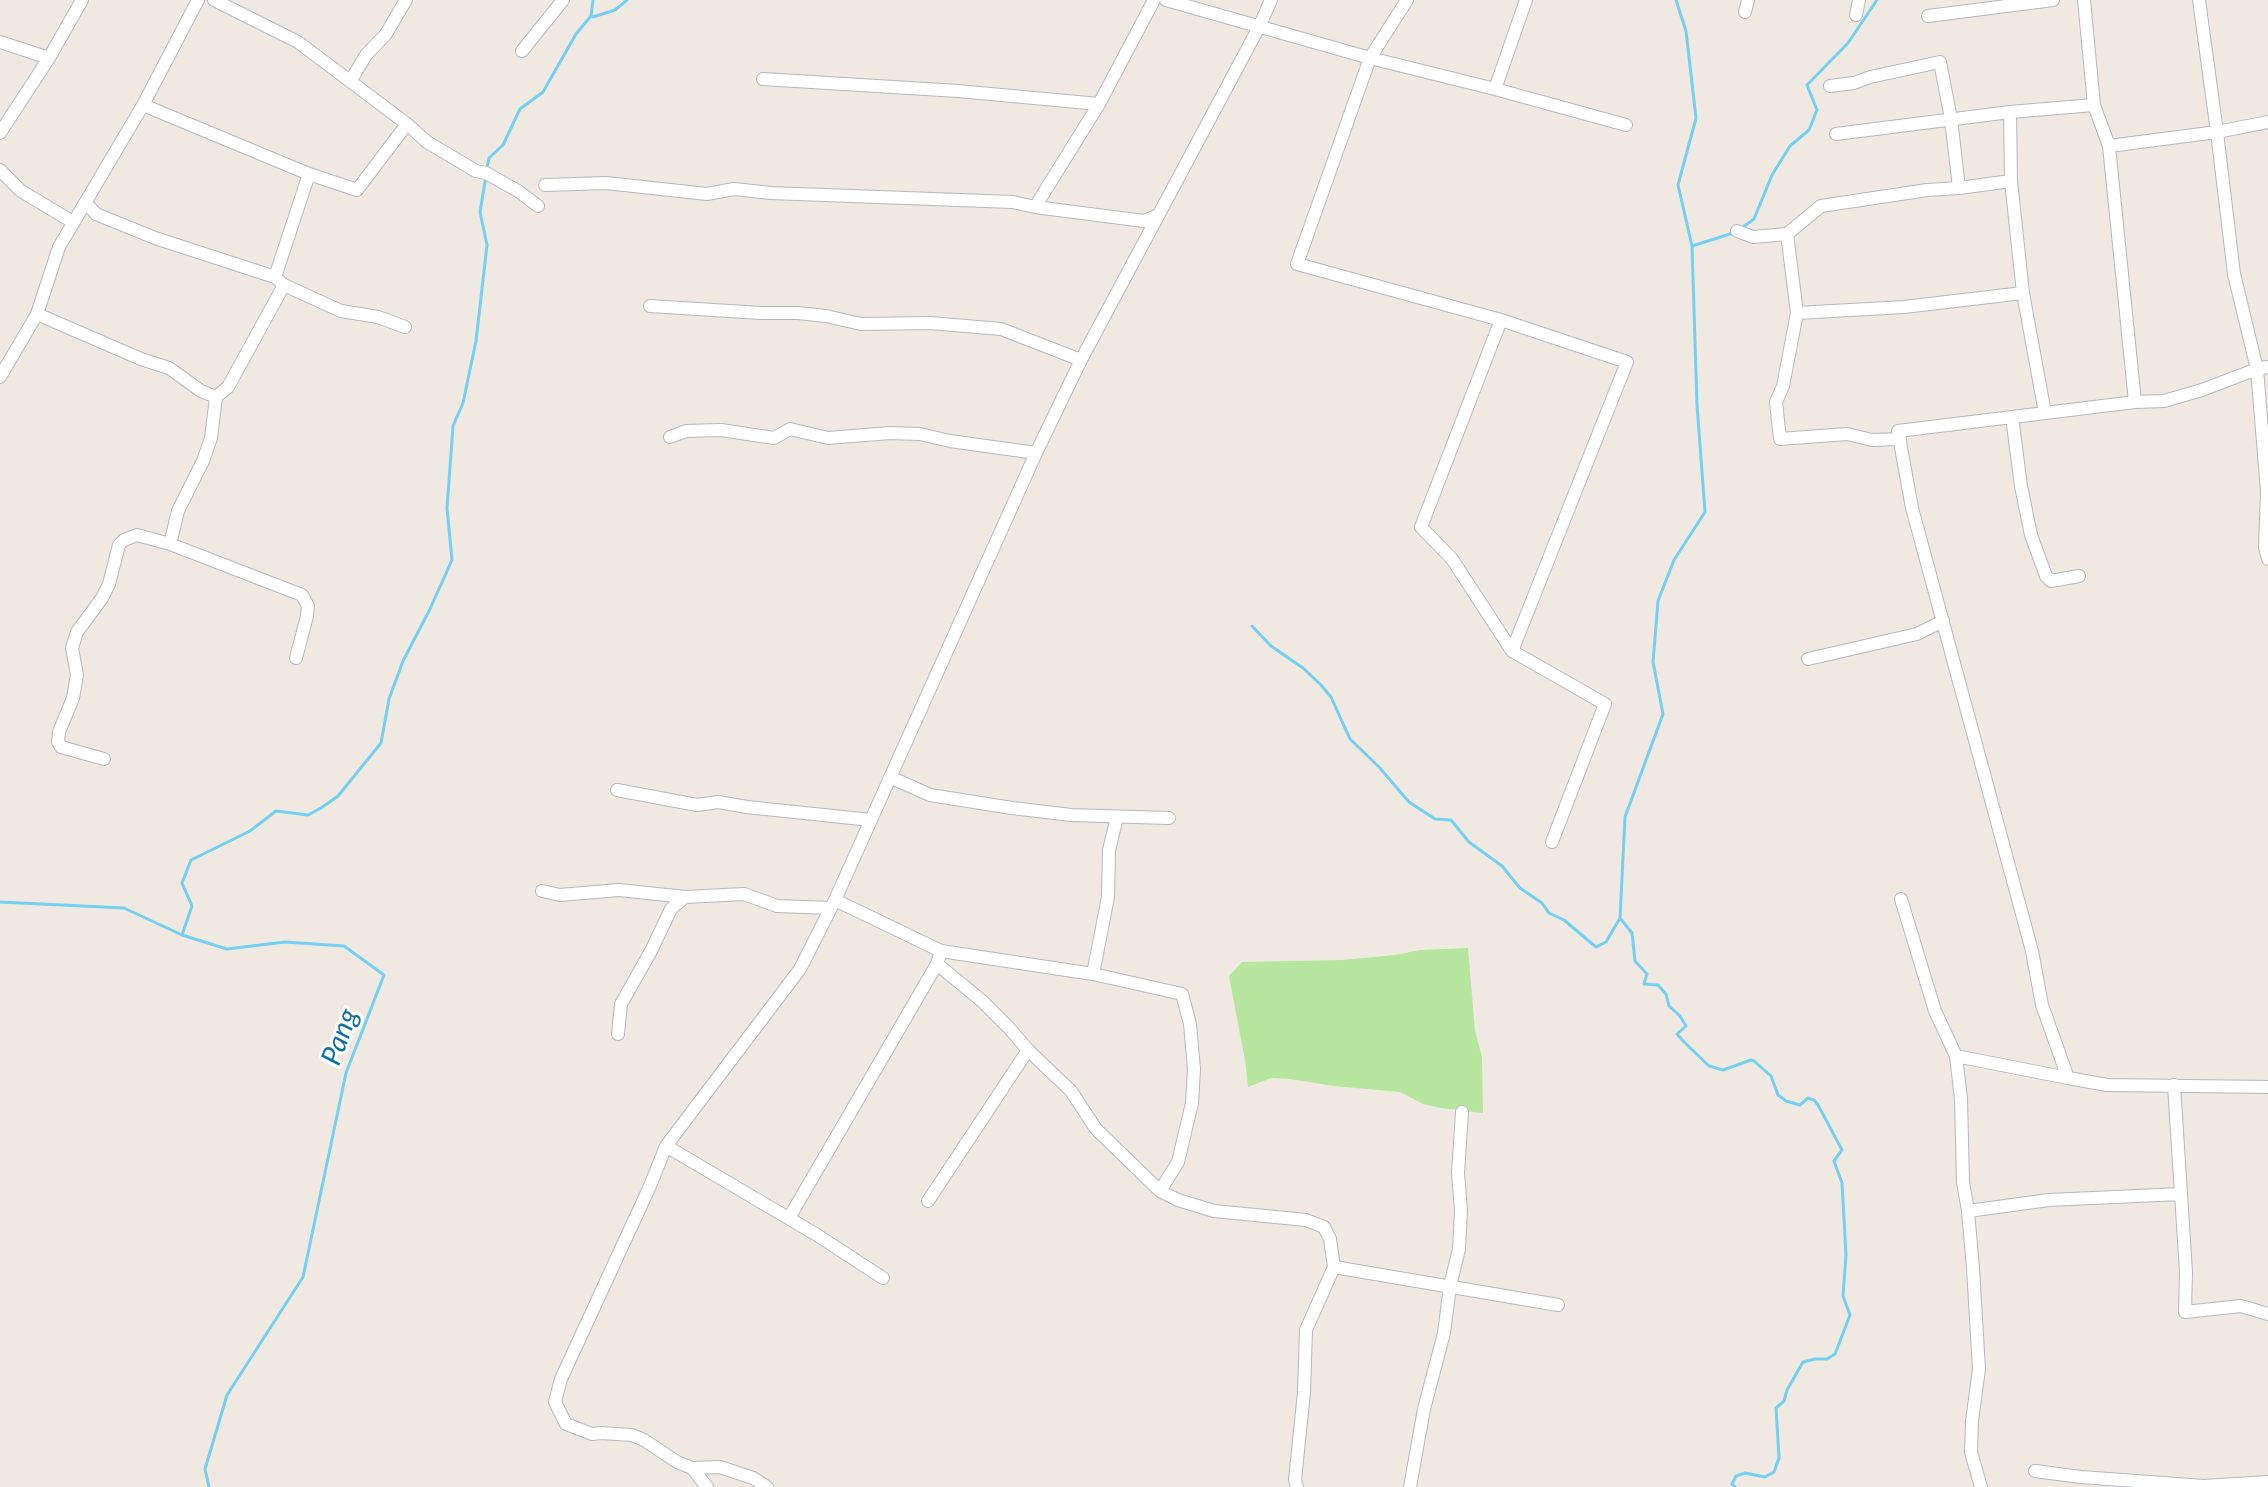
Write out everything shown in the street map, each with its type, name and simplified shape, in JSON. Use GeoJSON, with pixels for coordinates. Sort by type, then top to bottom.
{"type":"FeatureCollection","features":[{"type":"Feature","properties":{"kind":"street"},"geometry":{"type":"LineString","coordinates":[[0,133],[82,0]]}},
{"type":"Feature","properties":{"kind":"street"},"geometry":{"type":"LineString","coordinates":[[0,377],[37,314],[59,247],[143,105],[198,0]]}},
{"type":"Feature","properties":{"kind":"street"},"geometry":{"type":"LineString","coordinates":[[214,0],[298,42],[351,80],[427,142],[518,191],[538,206]]}},
{"type":"Feature","properties":{"kind":"street"},"geometry":{"type":"LineString","coordinates":[[351,80],[366,55],[386,34],[406,0]]}},
{"type":"Feature","properties":{"kind":"street"},"geometry":{"type":"LineString","coordinates":[[522,51],[563,0]]}},
{"type":"Feature","properties":{"kind":"street"},"geometry":{"type":"LineString","coordinates":[[1035,207],[1099,104],[1154,0]]}},
{"type":"Feature","properties":{"kind":"street"},"geometry":{"type":"LineString","coordinates":[[1166,0],[1370,58],[1626,125]]}},
{"type":"Feature","properties":{"kind":"street"},"geometry":{"type":"LineString","coordinates":[[767,1487],[753,1478],[720,1467],[692,1468],[632,1435],[592,1434],[575,1429],[566,1424],[555,1402],[561,1379],[666,1146],[800,969],[833,904],[1081,360],[1271,0]]}},
{"type":"Feature","properties":{"kind":"street"},"geometry":{"type":"LineString","coordinates":[[1407,0],[1370,58],[1297,264],[1501,320],[1627,362],[1512,651]]}},
{"type":"Feature","properties":{"kind":"street"},"geometry":{"type":"LineString","coordinates":[[1495,89],[1526,0]]}},
{"type":"Feature","properties":{"kind":"street"},"geometry":{"type":"LineString","coordinates":[[1856,15],[1859,0]]}},
{"type":"Feature","properties":{"kind":"street"},"geometry":{"type":"LineString","coordinates":[[1928,16],[2053,0]]}},
{"type":"Feature","properties":{"kind":"street"},"geometry":{"type":"LineString","coordinates":[[2084,0],[2094,105],[2109,146],[2135,402]]}},
{"type":"Feature","properties":{"kind":"street"},"geometry":{"type":"LineString","coordinates":[[2199,0],[2234,274],[2262,368],[2267,491],[2265,547],[2268,559]]}},
{"type":"Feature","properties":{"kind":"street"},"geometry":{"type":"LineString","coordinates":[[0,42],[49,58]]}},
{"type":"Feature","properties":{"kind":"street"},"geometry":{"type":"LineString","coordinates":[[1830,86],[1940,62],[1959,188]]}},
{"type":"Feature","properties":{"kind":"street"},"geometry":{"type":"LineString","coordinates":[[763,79],[944,89],[1099,104]]}},
{"type":"Feature","properties":{"kind":"street"},"geometry":{"type":"LineString","coordinates":[[143,105],[309,174],[357,190],[407,124]]}},
{"type":"Feature","properties":{"kind":"street"},"geometry":{"type":"LineString","coordinates":[[1836,134],[2010,112],[2094,105]]}},
{"type":"Feature","properties":{"kind":"street"},"geometry":{"type":"LineString","coordinates":[[2010,112],[2011,181],[2023,293],[2045,413]]}},
{"type":"Feature","properties":{"kind":"street"},"geometry":{"type":"LineString","coordinates":[[2109,146],[2268,122]]}},
{"type":"Feature","properties":{"kind":"street"},"geometry":{"type":"LineString","coordinates":[[0,170],[21,191],[73,222]]}},
{"type":"Feature","properties":{"kind":"street"},"geometry":{"type":"LineString","coordinates":[[170,544],[178,511],[211,438],[216,397],[228,387],[280,281],[309,174]]}},
{"type":"Feature","properties":{"kind":"street"},"geometry":{"type":"LineString","coordinates":[[1737,231],[1753,237],[1787,234],[1821,206],[2011,181]]}},
{"type":"Feature","properties":{"kind":"street"},"geometry":{"type":"LineString","coordinates":[[545,185],[606,183],[707,194],[734,189],[1013,202],[1144,221],[1156,216]]}},
{"type":"Feature","properties":{"kind":"street"},"geometry":{"type":"LineString","coordinates":[[86,203],[96,214],[280,281],[341,311],[378,317],[405,327]]}},
{"type":"Feature","properties":{"kind":"street"},"geometry":{"type":"LineString","coordinates":[[1787,234],[1797,313],[1783,386],[1776,402],[1780,439],[1847,434],[1872,440],[1900,439]]}},
{"type":"Feature","properties":{"kind":"street"},"geometry":{"type":"LineString","coordinates":[[1797,313],[1904,307],[2023,293]]}},
{"type":"Feature","properties":{"kind":"street"},"geometry":{"type":"LineString","coordinates":[[650,306],[798,313],[861,324],[930,323],[1001,329],[1081,360]]}},
{"type":"Feature","properties":{"kind":"street"},"geometry":{"type":"LineString","coordinates":[[37,314],[169,368],[201,391],[216,397]]}},
{"type":"Feature","properties":{"kind":"street"},"geometry":{"type":"LineString","coordinates":[[1501,320],[1421,527],[1452,559],[1512,651],[1605,704],[1552,842]]}},
{"type":"Feature","properties":{"kind":"street"},"geometry":{"type":"LineString","coordinates":[[2068,1078],[2042,1005],[2032,951],[1912,508],[1898,431],[2164,401],[2262,368]]}},
{"type":"Feature","properties":{"kind":"street"},"geometry":{"type":"LineString","coordinates":[[2012,417],[2031,535],[2046,576],[2051,581],[2079,576]]}},
{"type":"Feature","properties":{"kind":"street"},"geometry":{"type":"LineString","coordinates":[[670,437],[686,431],[721,430],[774,438],[790,429],[828,438],[905,433],[1036,453]]}},
{"type":"Feature","properties":{"kind":"street"},"geometry":{"type":"LineString","coordinates":[[104,759],[61,747],[58,742],[73,698],[77,675],[72,648],[77,632],[102,598],[119,545],[124,540],[137,535],[170,544],[302,595],[308,606],[296,658]]}},
{"type":"Feature","properties":{"kind":"street"},"geometry":{"type":"LineString","coordinates":[[1808,659],[1917,634],[1943,621]]}},
{"type":"Feature","properties":{"kind":"street"},"geometry":{"type":"LineString","coordinates":[[890,777],[930,795],[1071,815],[1169,818]]}},
{"type":"Feature","properties":{"kind":"street"},"geometry":{"type":"LineString","coordinates":[[617,790],[697,805],[718,802],[871,820]]}},
{"type":"Feature","properties":{"kind":"street"},"geometry":{"type":"LineString","coordinates":[[1093,974],[1108,897],[1109,850],[1117,817]]}},
{"type":"Feature","properties":{"kind":"street"},"geometry":{"type":"LineString","coordinates":[[542,891],[560,895],[619,890],[685,897],[744,894],[777,906],[833,904],[941,951],[1093,974],[1182,994],[1190,1024],[1194,1069],[1192,1103],[1178,1162],[1160,1191]]}},
{"type":"Feature","properties":{"kind":"street"},"geometry":{"type":"LineString","coordinates":[[618,1034],[621,1004],[671,909],[685,897]]}},
{"type":"Feature","properties":{"kind":"street"},"geometry":{"type":"LineString","coordinates":[[1901,899],[1935,1011],[1956,1056],[1979,1369],[1971,1452],[1981,1487]]}},
{"type":"Feature","properties":{"kind":"street"},"geometry":{"type":"LineString","coordinates":[[789,1218],[937,964],[941,951]]}},
{"type":"Feature","properties":{"kind":"street"},"geometry":{"type":"LineString","coordinates":[[937,964],[982,1001],[1071,1091],[1096,1129],[1160,1191],[1214,1211],[1306,1220],[1324,1227],[1330,1239],[1334,1267],[1306,1330],[1297,1487]]}},
{"type":"Feature","properties":{"kind":"street"},"geometry":{"type":"LineString","coordinates":[[928,1201],[1028,1050]]}},
{"type":"Feature","properties":{"kind":"street"},"geometry":{"type":"LineString","coordinates":[[1956,1056],[2107,1085],[2268,1087]]}},
{"type":"Feature","properties":{"kind":"street"},"geometry":{"type":"LineString","coordinates":[[2174,1085],[2186,1272],[2185,1312],[2241,1306],[2268,1314]]}},
{"type":"Feature","properties":{"kind":"street"},"geometry":{"type":"LineString","coordinates":[[1410,1487],[1459,1249],[1461,1210],[1458,1173],[1462,1112]]}},
{"type":"Feature","properties":{"kind":"street"},"geometry":{"type":"LineString","coordinates":[[666,1146],[789,1218],[883,1278]]}},
{"type":"Feature","properties":{"kind":"street"},"geometry":{"type":"LineString","coordinates":[[1968,1211],[2049,1200],[2181,1194]]}},
{"type":"Feature","properties":{"kind":"street"},"geometry":{"type":"LineString","coordinates":[[1334,1267],[1558,1305]]}},
{"type":"Feature","properties":{"kind":"street"},"geometry":{"type":"LineString","coordinates":[[692,1468],[707,1487]]}},
{"type":"Feature","properties":{"kind":"street"},"geometry":{"type":"LineString","coordinates":[[2035,1471],[2204,1486],[2268,1482]]}},
{"type":"Feature","properties":{"kind":"green space"},"geometry":{"type":"Polygon","coordinates":[[[1468,948],[1475,1031],[1482,1057],[1483,1113],[1423,1104],[1400,1092],[1290,1079],[1271,1078],[1248,1087],[1229,976],[1242,962],[1343,960],[1420,950],[1468,948]]]}},
{"type":"Feature","properties":{"kind":"waterway"},"geometry":{"type":"LineString","coordinates":[[487,168],[489,158],[503,145],[520,109],[543,92],[576,34],[591,16],[593,0]]}},
{"type":"Feature","properties":{"kind":"waterway"},"geometry":{"type":"LineString","coordinates":[[591,16],[615,10],[627,0]]}},
{"type":"Feature","properties":{"kind":"waterway"},"geometry":{"type":"LineString","coordinates":[[1676,0],[1686,31],[1696,118],[1678,185],[1692,246],[1697,405],[1705,512],[1674,560],[1658,601],[1653,662],[1663,714],[1625,817],[1620,918],[1632,933],[1635,961],[1647,974],[1644,984],[1658,985],[1666,994],[1669,1006],[1686,1026],[1677,1034],[1709,1066],[1723,1070],[1754,1061],[1771,1076],[1778,1095],[1786,1101],[1800,1105],[1808,1098],[1818,1105],[1842,1150],[1834,1161],[1842,1183],[1846,1255],[1843,1296],[1850,1315],[1835,1354],[1827,1359],[1803,1362],[1784,1401],[1776,1408],[1779,1458],[1774,1472],[1765,1477],[1745,1473],[1736,1476],[1732,1484],[1735,1487]]}},
{"type":"Feature","properties":{"kind":"waterway"},"geometry":{"type":"LineString","coordinates":[[1743,227],[1754,219],[1772,175],[1790,146],[1809,130],[1817,110],[1807,85],[1848,43],[1877,0]]}},
{"type":"Feature","properties":{"kind":"waterway"},"geometry":{"type":"LineString","coordinates":[[182,935],[192,906],[182,883],[191,860],[250,831],[276,811],[308,815],[321,808],[338,796],[381,743],[389,699],[403,661],[452,560],[447,508],[453,426],[463,403],[476,341],[487,245],[480,212],[486,176]]}},
{"type":"Feature","properties":{"kind":"waterway"},"geometry":{"type":"LineString","coordinates":[[1692,246],[1733,233]]}},
{"type":"Feature","properties":{"kind":"waterway"},"geometry":{"type":"LineString","coordinates":[[1252,626],[1271,646],[1321,685],[1331,697],[1350,739],[1409,802],[1435,819],[1451,820],[1469,842],[1502,866],[1520,888],[1596,947],[1606,942],[1620,918]]}},
{"type":"Feature","properties":{"kind":"waterway","name":"Pang"},"geometry":{"type":"LineString","coordinates":[[0,902],[124,908],[182,935],[227,949],[285,942],[344,946],[384,975],[346,1073],[303,1277],[227,1395],[205,1469],[209,1487]]}}]}
